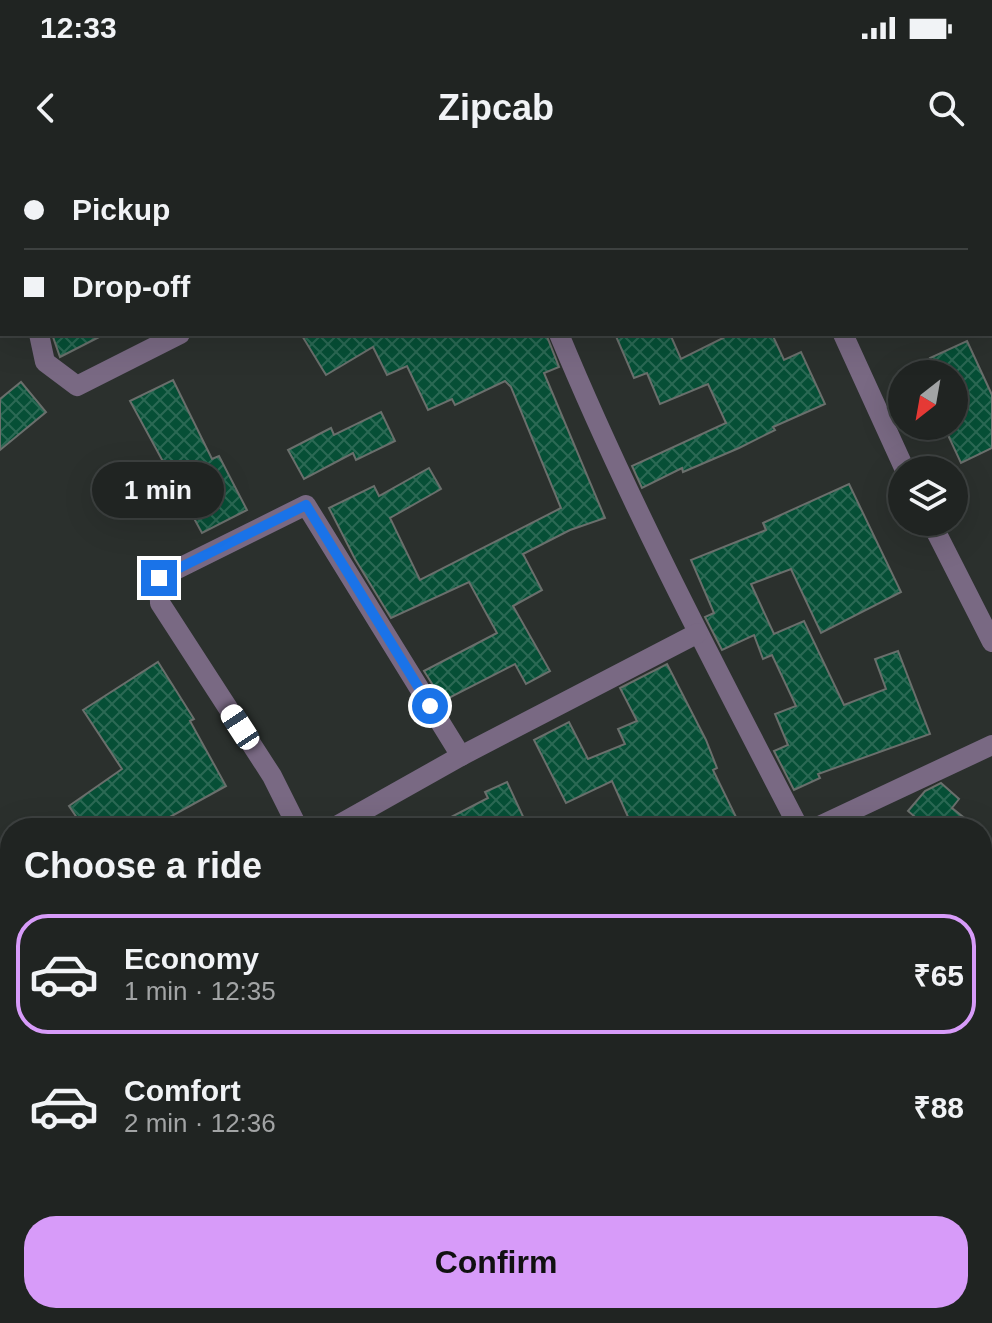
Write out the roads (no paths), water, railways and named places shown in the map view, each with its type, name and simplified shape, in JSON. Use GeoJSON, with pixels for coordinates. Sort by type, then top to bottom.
{"type":"FeatureCollection","features":[{"type":"Feature","properties":{"kind":"street"},"geometry":{"type":"LineString","coordinates":[[39,336],[45,362],[77,386],[176,336]]}},
{"type":"Feature","properties":{"kind":"street"},"geometry":{"type":"LineString","coordinates":[[560,336],[698,633],[794,818]]}},
{"type":"Feature","properties":{"kind":"street"},"geometry":{"type":"LineString","coordinates":[[844,336],[899,456]]}},
{"type":"Feature","properties":{"kind":"street"},"geometry":{"type":"LineString","coordinates":[[293,818],[272,776],[160,603],[159,578],[306,505],[461,756]]}},
{"type":"Feature","properties":{"kind":"street"},"geometry":{"type":"LineString","coordinates":[[938,536],[992,642]]}},
{"type":"Feature","properties":{"kind":"street"},"geometry":{"type":"LineString","coordinates":[[351,818],[461,756],[698,633]]}},
{"type":"Feature","properties":{"kind":"street"},"geometry":{"type":"LineString","coordinates":[[836,818],[992,745]]}}]}
